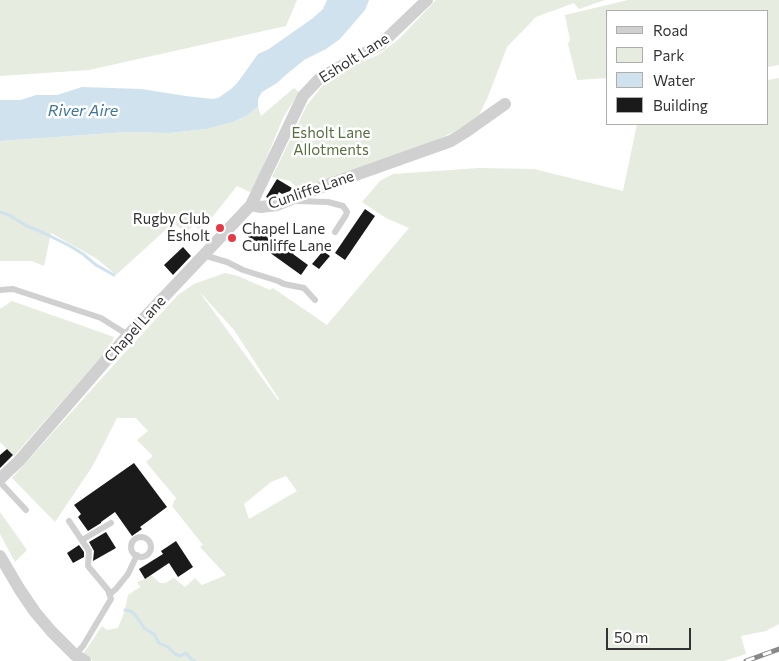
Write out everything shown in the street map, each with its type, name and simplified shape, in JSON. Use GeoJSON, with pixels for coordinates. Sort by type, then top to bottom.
{"type":"FeatureCollection","features":[{"type":"Feature","properties":{"kind":"street","name":"Esholt Lane"},"geometry":{"type":"LineString","coordinates":[[264,176],[303,96],[320,78],[381,44],[427,0]]}},
{"type":"Feature","properties":{"kind":"street","name":"Cunliffe Lane"},"geometry":{"type":"LineString","coordinates":[[251,205],[268,207],[451,141],[506,104]]}},
{"type":"Feature","properties":{"kind":"street","name":"Chapel Lane"},"geometry":{"type":"LineString","coordinates":[[0,480],[19,461],[128,335],[251,205],[264,176]]}},
{"type":"Feature","properties":{"kind":"street"},"geometry":{"type":"LineString","coordinates":[[0,556],[35,612],[51,631],[80,658]]}},
{"type":"Feature","properties":{"kind":"lane"},"geometry":{"type":"LineString","coordinates":[[286,201],[328,202],[343,206],[347,212],[335,232]]}},
{"type":"Feature","properties":{"kind":"lane"},"geometry":{"type":"LineString","coordinates":[[203,255],[284,284],[304,288],[315,300]]}},
{"type":"Feature","properties":{"kind":"lane"},"geometry":{"type":"LineString","coordinates":[[0,290],[13,289],[101,318],[128,335]]}},
{"type":"Feature","properties":{"kind":"lane"},"geometry":{"type":"LineString","coordinates":[[0,480],[26,510]]}},
{"type":"Feature","properties":{"kind":"lane"},"geometry":{"type":"LineString","coordinates":[[69,521],[89,551],[88,566],[110,594],[111,599],[83,646],[80,658]]}},
{"type":"Feature","properties":{"kind":"lane"},"geometry":{"type":"LineString","coordinates":[[82,540],[111,523]]}},
{"type":"Feature","properties":{"kind":"lane"},"geometry":{"type":"LineString","coordinates":[[110,594],[128,574],[137,556]]}},
{"type":"Feature","properties":{"kind":"green space"},"geometry":{"type":"Polygon","coordinates":[[[0,0],[297,0],[286,26],[89,70],[0,76],[0,0]]]}},
{"type":"Feature","properties":{"kind":"green space","name":"Esholt Lane Allotments"},"geometry":{"type":"Polygon","coordinates":[[[436,0],[605,0],[579,9],[574,3],[536,17],[507,47],[479,115],[458,130],[420,148],[300,192],[290,181],[272,177],[307,105],[327,80],[348,68],[378,55],[399,39],[436,0]]]}},
{"type":"Feature","properties":{"kind":"green space"},"geometry":{"type":"Polygon","coordinates":[[[628,0],[779,0],[779,65],[769,67],[769,10],[606,10],[606,78],[577,80],[568,44],[570,40],[565,15],[628,0]]]}},
{"type":"Feature","properties":{"kind":"green space"},"geometry":{"type":"Polygon","coordinates":[[[779,78],[779,624],[766,631],[741,636],[746,654],[724,661],[93,661],[83,654],[102,626],[107,630],[118,628],[128,595],[140,587],[137,582],[151,575],[160,583],[165,583],[174,578],[185,587],[195,578],[202,585],[226,575],[200,547],[203,545],[172,506],[176,498],[146,462],[153,456],[137,440],[148,431],[136,418],[117,418],[92,467],[55,522],[12,478],[178,295],[194,284],[225,273],[238,276],[270,290],[273,288],[327,325],[409,228],[386,218],[362,202],[380,181],[393,174],[479,168],[534,169],[623,191],[637,125],[769,125],[769,80],[779,78]],[[198,290],[278,400],[279,399],[234,330],[198,290]],[[286,476],[271,482],[244,504],[249,519],[297,491],[286,476]]]}},
{"type":"Feature","properties":{"kind":"green space"},"geometry":{"type":"Polygon","coordinates":[[[294,88],[299,92],[283,118],[252,193],[237,186],[201,231],[194,225],[186,232],[173,223],[116,275],[97,259],[51,233],[44,266],[32,261],[0,261],[0,141],[127,132],[169,133],[207,129],[233,122],[246,116],[258,107],[261,116],[294,88]]]}},
{"type":"Feature","properties":{"kind":"green space"},"geometry":{"type":"Polygon","coordinates":[[[12,301],[114,337],[110,347],[14,456],[0,442],[0,309],[12,301]]]}},
{"type":"Feature","properties":{"kind":"green space"},"geometry":{"type":"Polygon","coordinates":[[[0,512],[27,550],[15,562],[0,534],[0,512]]]}},
{"type":"Feature","properties":{"kind":"water","name":"River Aire"},"geometry":{"type":"Polygon","coordinates":[[[327,0],[369,0],[365,10],[340,39],[326,49],[304,60],[277,83],[262,92],[258,99],[258,107],[246,116],[233,122],[207,129],[169,133],[127,132],[0,141],[0,100],[21,100],[36,95],[57,95],[82,87],[141,89],[186,96],[218,98],[238,82],[258,54],[269,49],[313,18],[323,9],[327,0]]]}},
{"type":"Feature","properties":{"kind":"building"},"geometry":{"type":"Polygon","coordinates":[[[277,179],[292,188],[290,191],[282,194],[279,192],[276,197],[266,197],[277,179]]]}},
{"type":"Feature","properties":{"kind":"building"},"geometry":{"type":"Polygon","coordinates":[[[365,209],[375,216],[345,260],[335,253],[365,209]]]}},
{"type":"Feature","properties":{"kind":"building"},"geometry":{"type":"Polygon","coordinates":[[[255,228],[281,247],[287,240],[297,248],[293,254],[308,265],[301,275],[248,237],[255,228]]]}},
{"type":"Feature","properties":{"kind":"building"},"geometry":{"type":"Polygon","coordinates":[[[183,247],[191,256],[173,275],[164,265],[183,247]]]}},
{"type":"Feature","properties":{"kind":"building"},"geometry":{"type":"Polygon","coordinates":[[[323,251],[330,256],[319,269],[312,264],[323,251]]]}},
{"type":"Feature","properties":{"kind":"building"},"geometry":{"type":"Polygon","coordinates":[[[7,449],[13,455],[0,468],[0,455],[7,449]]]}},
{"type":"Feature","properties":{"kind":"building"},"geometry":{"type":"Polygon","coordinates":[[[134,463],[167,507],[140,527],[142,529],[132,536],[115,512],[88,531],[78,517],[81,514],[74,505],[134,463]]]}},
{"type":"Feature","properties":{"kind":"building"},"geometry":{"type":"Polygon","coordinates":[[[106,532],[116,548],[93,561],[94,551],[89,542],[106,532]]]}},
{"type":"Feature","properties":{"kind":"building"},"geometry":{"type":"Polygon","coordinates":[[[176,541],[193,567],[178,577],[169,563],[145,579],[139,569],[163,554],[161,551],[176,541]]]}},
{"type":"Feature","properties":{"kind":"building"},"geometry":{"type":"Polygon","coordinates":[[[79,545],[84,552],[84,557],[73,563],[67,553],[79,545]]]}},
{"type":"Feature","properties":{"kind":"waterway"},"geometry":{"type":"LineString","coordinates":[[0,212],[70,246],[96,265],[114,275]]}},
{"type":"Feature","properties":{"kind":"waterway"},"geometry":{"type":"LineString","coordinates":[[125,610],[131,611],[145,629],[154,634],[159,643],[180,656],[186,653],[195,661]]}},
{"type":"Feature","properties":{"kind":"railway"},"geometry":{"type":"LineString","coordinates":[[746,661],[779,649]]}},
{"type":"Feature","properties":{"kind":"place","name":"Rugby Club Esholt"},"geometry":{"type":"Point","coordinates":[220,228]}},
{"type":"Feature","properties":{"kind":"place","name":"Chapel Lane Cunliffe Lane"},"geometry":{"type":"Point","coordinates":[232,238]}}]}
